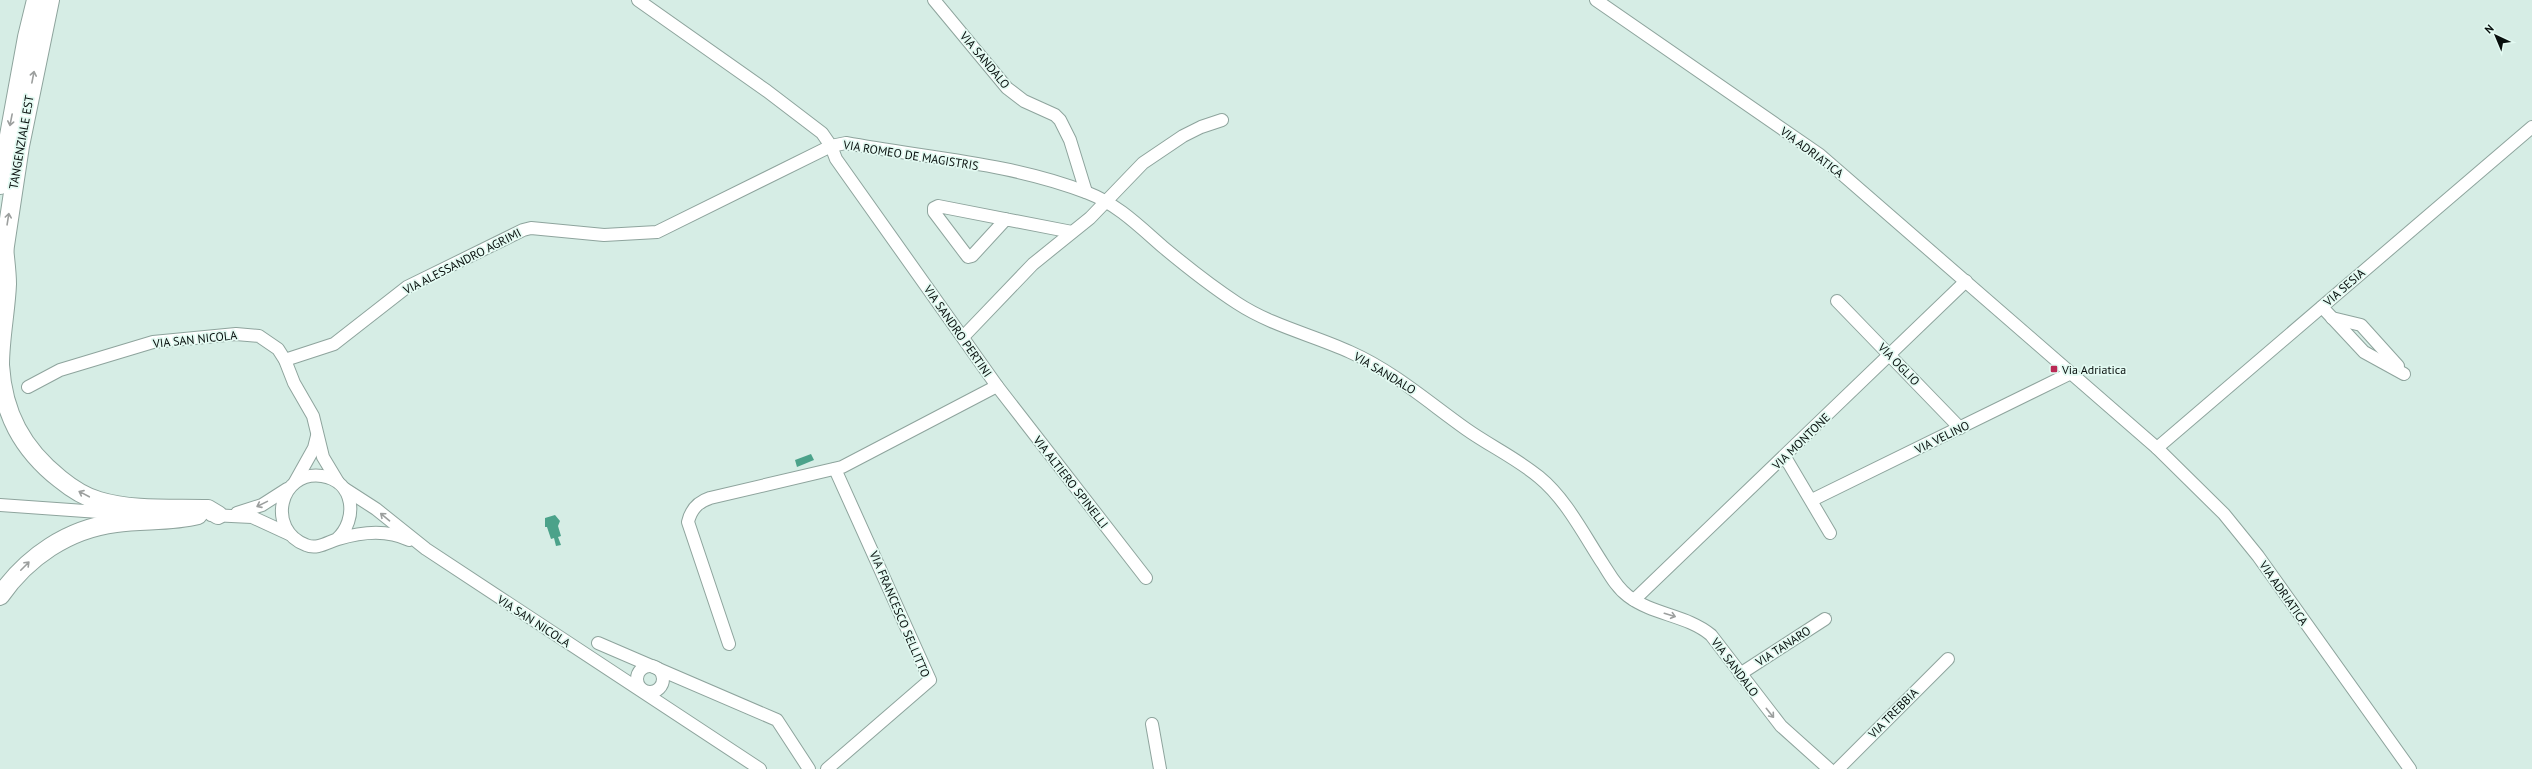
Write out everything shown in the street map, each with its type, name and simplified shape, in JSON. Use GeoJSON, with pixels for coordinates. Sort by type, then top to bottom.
{"type":"FeatureCollection","features":[{"type":"Feature","properties":{"kind":"highway","name":"TANGENZIALE EST"},"geometry":{"type":"LineString","coordinates":[[0,185],[27,37],[36,0]]}},
{"type":"Feature","properties":{"kind":"highway","name":"TANGENZIALE EST"},"geometry":{"type":"LineString","coordinates":[[0,285],[4,248],[20,146],[50,0]]}},
{"type":"Feature","properties":{"kind":"highway"},"geometry":{"type":"LineString","coordinates":[[4,248],[7,283],[0,363],[9,415],[17,433],[31,452],[64,482],[84,495],[99,501],[138,506],[208,509],[225,515]]}},
{"type":"Feature","properties":{"kind":"highway"},"geometry":{"type":"LineString","coordinates":[[0,596],[30,561],[46,549],[82,531],[117,522],[178,520],[198,515]]}},
{"type":"Feature","properties":{"kind":"street","name":"VIA ROMEO DE MAGISTRIS"},"geometry":{"type":"LineString","coordinates":[[638,0],[785,105],[822,133],[831,146],[846,143],[964,163],[1046,180],[1086,192]]}},
{"type":"Feature","properties":{"kind":"street","name":"VIA SANDALO"},"geometry":{"type":"LineString","coordinates":[[934,0],[1007,88],[1024,101],[1055,115],[1060,120],[1070,140],[1086,192],[1106,202],[1124,214],[1206,282],[1239,305],[1271,322],[1351,352],[1379,367],[1419,393],[1491,447],[1517,460],[1542,479],[1562,502],[1622,592],[1643,606],[1700,626],[1711,635],[1781,726],[1829,769]]}},
{"type":"Feature","properties":{"kind":"street","name":"VIA ADRIATICA"},"geometry":{"type":"LineString","coordinates":[[1596,0],[1820,155],[2157,448],[2224,514],[2258,556],[2410,769]]}},
{"type":"Feature","properties":{"kind":"street"},"geometry":{"type":"LineString","coordinates":[[963,337],[1033,264],[1106,202],[1122,184],[1155,154],[1201,127],[1222,120]]}},
{"type":"Feature","properties":{"kind":"street","name":"VIA SESIA"},"geometry":{"type":"LineString","coordinates":[[2157,448],[2532,127]]}},
{"type":"Feature","properties":{"kind":"street","name":"VIA SANDRO PERTINI"},"geometry":{"type":"LineString","coordinates":[[729,644],[688,522],[693,509],[710,498],[835,469],[997,386],[836,159],[831,146]]}},
{"type":"Feature","properties":{"kind":"street","name":"VIA ALESSANDRO AGRIMI"},"geometry":{"type":"LineString","coordinates":[[285,360],[334,344],[407,287],[523,230],[531,228],[604,235],[657,232],[831,146]]}},
{"type":"Feature","properties":{"kind":"street"},"geometry":{"type":"LineString","coordinates":[[1006,219],[972,256],[968,257],[934,212],[934,208],[938,206],[1006,219],[1072,232]]}},
{"type":"Feature","properties":{"kind":"street","name":"VIA MONTONE"},"geometry":{"type":"LineString","coordinates":[[1634,600],[1785,457],[1966,281]]}},
{"type":"Feature","properties":{"kind":"street","name":"VIA OGLIO"},"geometry":{"type":"LineString","coordinates":[[1837,301],[1960,428]]}},
{"type":"Feature","properties":{"kind":"street"},"geometry":{"type":"LineString","coordinates":[[2322,307],[2332,318],[2364,352],[2404,374],[2361,325],[2332,318]]}},
{"type":"Feature","properties":{"kind":"street","name":"VIA SAN NICOLA"},"geometry":{"type":"LineString","coordinates":[[28,387],[60,370],[153,342],[188,337],[250,334],[271,343],[285,360],[294,383],[318,426],[323,457],[342,486],[351,512],[349,523],[337,539]]}},
{"type":"Feature","properties":{"kind":"street","name":"VIA VELINO"},"geometry":{"type":"LineString","coordinates":[[1812,500],[2071,373]]}},
{"type":"Feature","properties":{"kind":"street","name":"VIA ALTIERO SPINELLI"},"geometry":{"type":"LineString","coordinates":[[997,386],[1146,578]]}},
{"type":"Feature","properties":{"kind":"street"},"geometry":{"type":"LineString","coordinates":[[290,535],[284,525],[280,510],[282,501],[314,448],[318,426]]}},
{"type":"Feature","properties":{"kind":"street"},"geometry":{"type":"LineString","coordinates":[[1785,457],[1812,500],[1830,533]]}},
{"type":"Feature","properties":{"kind":"street","name":"VIA FRANCESCO SELLITTO"},"geometry":{"type":"LineString","coordinates":[[827,769],[930,680],[835,469]]}},
{"type":"Feature","properties":{"kind":"street","name":"VIA SAN NICOLA"},"geometry":{"type":"LineString","coordinates":[[292,485],[306,477],[316,475],[342,486],[376,509],[426,549],[644,691],[760,769]]}},
{"type":"Feature","properties":{"kind":"street"},"geometry":{"type":"LineString","coordinates":[[0,505],[77,512],[225,515],[262,505],[292,485]]}},
{"type":"Feature","properties":{"kind":"street","name":"VIA SAN NICOLA"},"geometry":{"type":"LineString","coordinates":[[225,515],[260,520],[308,546],[326,544],[337,539],[364,533],[383,532],[406,539],[426,549]]}},
{"type":"Feature","properties":{"kind":"street","name":"VIA TANARO"},"geometry":{"type":"LineString","coordinates":[[1740,674],[1825,619]]}},
{"type":"Feature","properties":{"kind":"street"},"geometry":{"type":"LineString","coordinates":[[598,643],[777,720],[809,769]]}},
{"type":"Feature","properties":{"kind":"street","name":"VIA TREBBIA"},"geometry":{"type":"LineString","coordinates":[[1838,769],[1948,659]]}},
{"type":"Feature","properties":{"kind":"street"},"geometry":{"type":"LineString","coordinates":[[647,666],[655,667],[662,673],[663,681],[660,689],[652,692],[644,691],[638,685],[637,677],[640,670],[647,666]]}},
{"type":"Feature","properties":{"kind":"street"},"geometry":{"type":"LineString","coordinates":[[1152,724],[1160,769]]}},
{"type":"Feature","properties":{"kind":"shaded area"},"geometry":{"type":"Polygon","coordinates":[[[811,454],[814,460],[797,467],[795,460],[811,454]]]}},
{"type":"Feature","properties":{"kind":"shaded area"},"geometry":{"type":"Polygon","coordinates":[[[555,515],[560,521],[558,526],[561,536],[558,537],[561,545],[556,546],[554,538],[551,539],[547,527],[545,527],[545,518],[555,515]]]}},
{"type":"Feature","properties":{"kind":"place","name":"Via Adriatica"},"geometry":{"type":"Point","coordinates":[2054,369]}}]}
